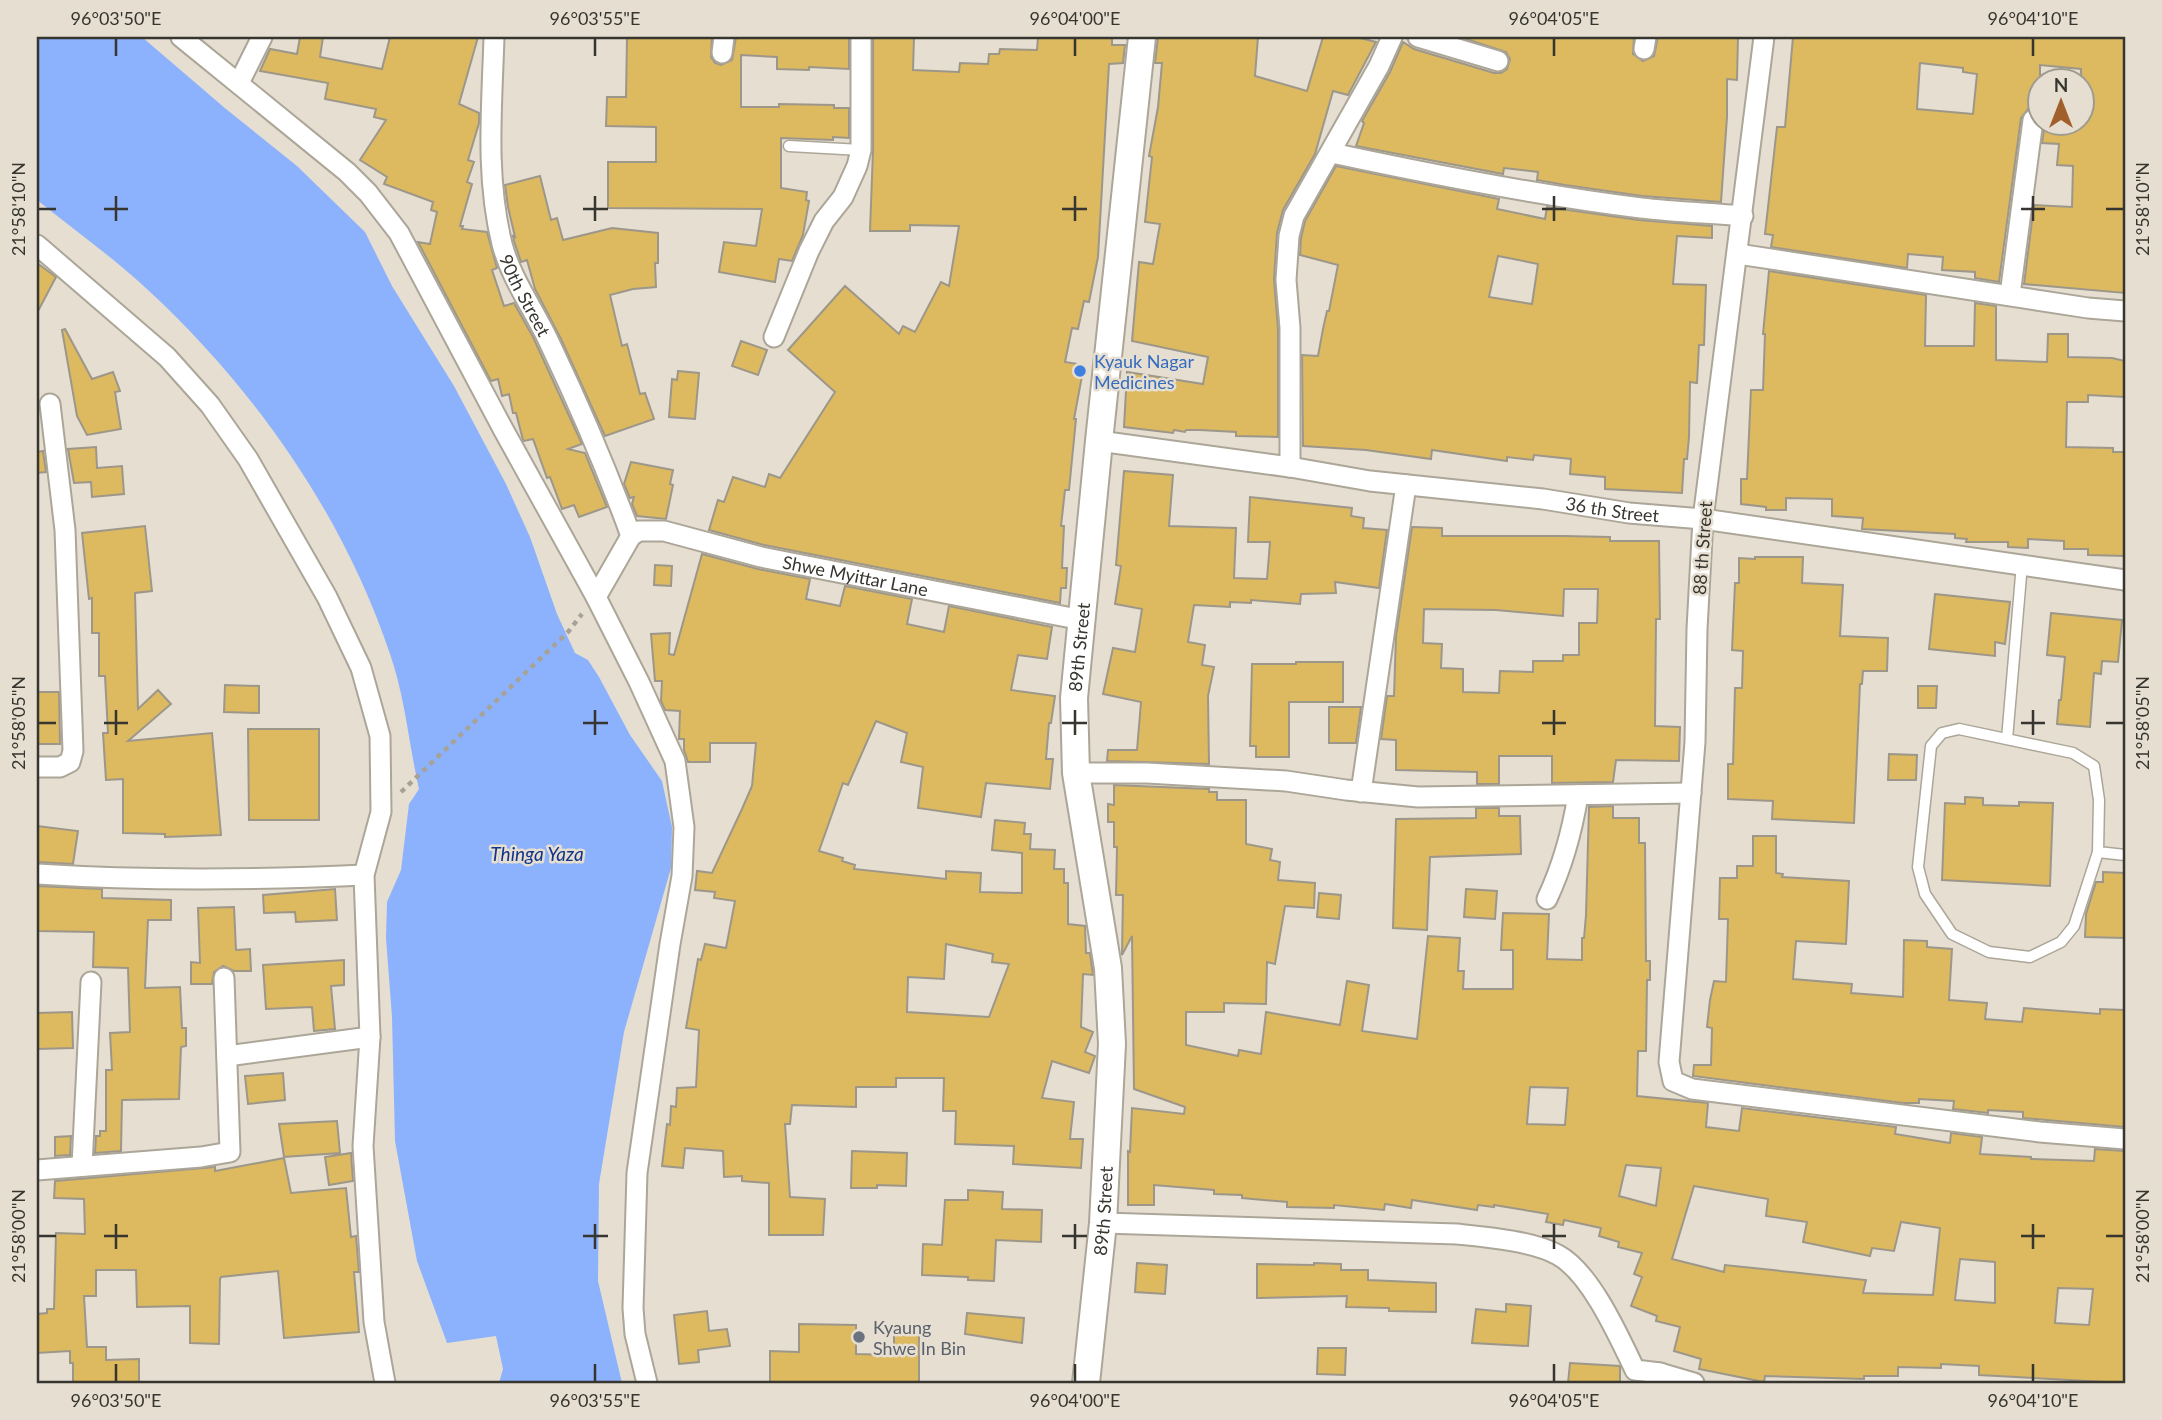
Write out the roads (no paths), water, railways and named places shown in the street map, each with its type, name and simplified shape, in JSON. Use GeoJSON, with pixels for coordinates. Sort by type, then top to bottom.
{"type":"FeatureCollection","features":[{"type":"Feature","properties":{"kind":"main road","name":"89th Street"},"geometry":{"type":"LineString","coordinates":[[1086,1383],[1103,1223],[1112,1044],[1102,920],[1076,773],[1074,698],[1142,37]]}},
{"type":"Feature","properties":{"kind":"street"},"geometry":{"type":"LineString","coordinates":[[181,37],[347,172],[368,193],[399,233],[596,597],[675,761],[684,827],[682,876],[637,1173],[635,1334],[647,1383]]}},
{"type":"Feature","properties":{"kind":"street"},"geometry":{"type":"LineString","coordinates":[[239,83],[262,37]]}},
{"type":"Feature","properties":{"kind":"street","name":"90th Street"},"geometry":{"type":"LineString","coordinates":[[494,37],[490,152],[494,204],[503,247],[583,416],[631,536]]}},
{"type":"Feature","properties":{"kind":"street"},"geometry":{"type":"LineString","coordinates":[[774,337],[809,251],[824,221],[843,197],[857,166],[861,150],[861,37]]}},
{"type":"Feature","properties":{"kind":"street"},"geometry":{"type":"LineString","coordinates":[[1290,467],[1290,328],[1286,279],[1289,236],[1294,216],[1332,153],[1392,37]]}},
{"type":"Feature","properties":{"kind":"street"},"geometry":{"type":"LineString","coordinates":[[1418,37],[1498,61]]}},
{"type":"Feature","properties":{"kind":"street","name":"88 th Street"},"geometry":{"type":"LineString","coordinates":[[1764,37],[1703,519],[1691,793],[1669,1062],[1674,1081],[1692,1089],[2040,1132],[2125,1139]]}},
{"type":"Feature","properties":{"kind":"street"},"geometry":{"type":"LineString","coordinates":[[2010,295],[2031,136]]}},
{"type":"Feature","properties":{"kind":"street"},"geometry":{"type":"LineString","coordinates":[[1332,153],[1446,177],[1541,193],[1643,208],[1742,216]]}},
{"type":"Feature","properties":{"kind":"street"},"geometry":{"type":"LineString","coordinates":[[37,245],[167,357],[210,405],[248,459],[327,597],[361,668],[380,736],[381,811],[364,875],[369,1037],[363,1146],[374,1322],[385,1383]]}},
{"type":"Feature","properties":{"kind":"street"},"geometry":{"type":"LineString","coordinates":[[1738,254],[2088,308],[2125,311]]}},
{"type":"Feature","properties":{"kind":"street"},"geometry":{"type":"LineString","coordinates":[[37,767],[60,767],[70,762],[74,751],[65,530],[50,404]]}},
{"type":"Feature","properties":{"kind":"street","name":"36 th Street"},"geometry":{"type":"LineString","coordinates":[[1099,441],[1406,485],[1543,499],[1629,513],[1703,519],[2125,580]]}},
{"type":"Feature","properties":{"kind":"street"},"geometry":{"type":"LineString","coordinates":[[1361,792],[1406,485]]}},
{"type":"Feature","properties":{"kind":"street","name":"Shwe Myittar Lane"},"geometry":{"type":"LineString","coordinates":[[631,536],[639,531],[663,531],[761,557],[1082,620]]}},
{"type":"Feature","properties":{"kind":"street"},"geometry":{"type":"LineString","coordinates":[[596,597],[631,536]]}},
{"type":"Feature","properties":{"kind":"street"},"geometry":{"type":"LineString","coordinates":[[1076,773],[1147,773],[1286,781],[1418,797],[1691,793]]}},
{"type":"Feature","properties":{"kind":"street"},"geometry":{"type":"LineString","coordinates":[[1547,899],[1568,846],[1578,795]]}},
{"type":"Feature","properties":{"kind":"street"},"geometry":{"type":"LineString","coordinates":[[37,874],[172,881],[364,875]]}},
{"type":"Feature","properties":{"kind":"street"},"geometry":{"type":"LineString","coordinates":[[37,1170],[201,1157],[230,1152],[224,978]]}},
{"type":"Feature","properties":{"kind":"street"},"geometry":{"type":"LineString","coordinates":[[82,1166],[91,982]]}},
{"type":"Feature","properties":{"kind":"street"},"geometry":{"type":"LineString","coordinates":[[227,1056],[369,1037]]}},
{"type":"Feature","properties":{"kind":"street"},"geometry":{"type":"LineString","coordinates":[[1103,1223],[1457,1234],[1497,1238],[1539,1248],[1558,1255],[1580,1276],[1615,1328],[1635,1370],[1659,1378],[1694,1383]]}},
{"type":"Feature","properties":{"kind":"lane"},"geometry":{"type":"LineString","coordinates":[[789,146],[861,150]]}},
{"type":"Feature","properties":{"kind":"lane"},"geometry":{"type":"LineString","coordinates":[[2007,739],[2022,564]]}},
{"type":"Feature","properties":{"kind":"lane"},"geometry":{"type":"LineString","coordinates":[[1959,729],[2073,753],[2094,766],[2099,800],[2098,852],[2074,926],[2061,942],[2030,957],[1989,952],[1952,934],[1925,894],[1919,867],[1931,746],[1942,733],[1959,729]]}},
{"type":"Feature","properties":{"kind":"lane"},"geometry":{"type":"LineString","coordinates":[[2098,852],[2125,855]]}},
{"type":"Feature","properties":{"kind":"water","name":"Thinga Yaza"},"geometry":{"type":"Polygon","coordinates":[[[37,37],[142,37],[297,166],[365,232],[392,286],[454,386],[506,484],[530,537],[557,614],[575,653],[588,660],[630,735],[662,781],[672,827],[671,868],[624,1032],[599,1184],[598,1281],[622,1383],[499,1383],[503,1369],[496,1336],[447,1343],[417,1261],[395,1141],[392,1017],[386,938],[387,902],[401,870],[409,804],[419,789],[403,704],[390,654],[348,553],[292,457],[259,412],[187,328],[148,290],[37,200],[37,37]]]}},
{"type":"Feature","properties":{"kind":"place","name":"Kyauk Nagar Medicines"},"geometry":{"type":"Point","coordinates":[1080,371]}},
{"type":"Feature","properties":{"kind":"place","name":"Kyaung Shwe In Bin"},"geometry":{"type":"Point","coordinates":[859,1337]}}]}
